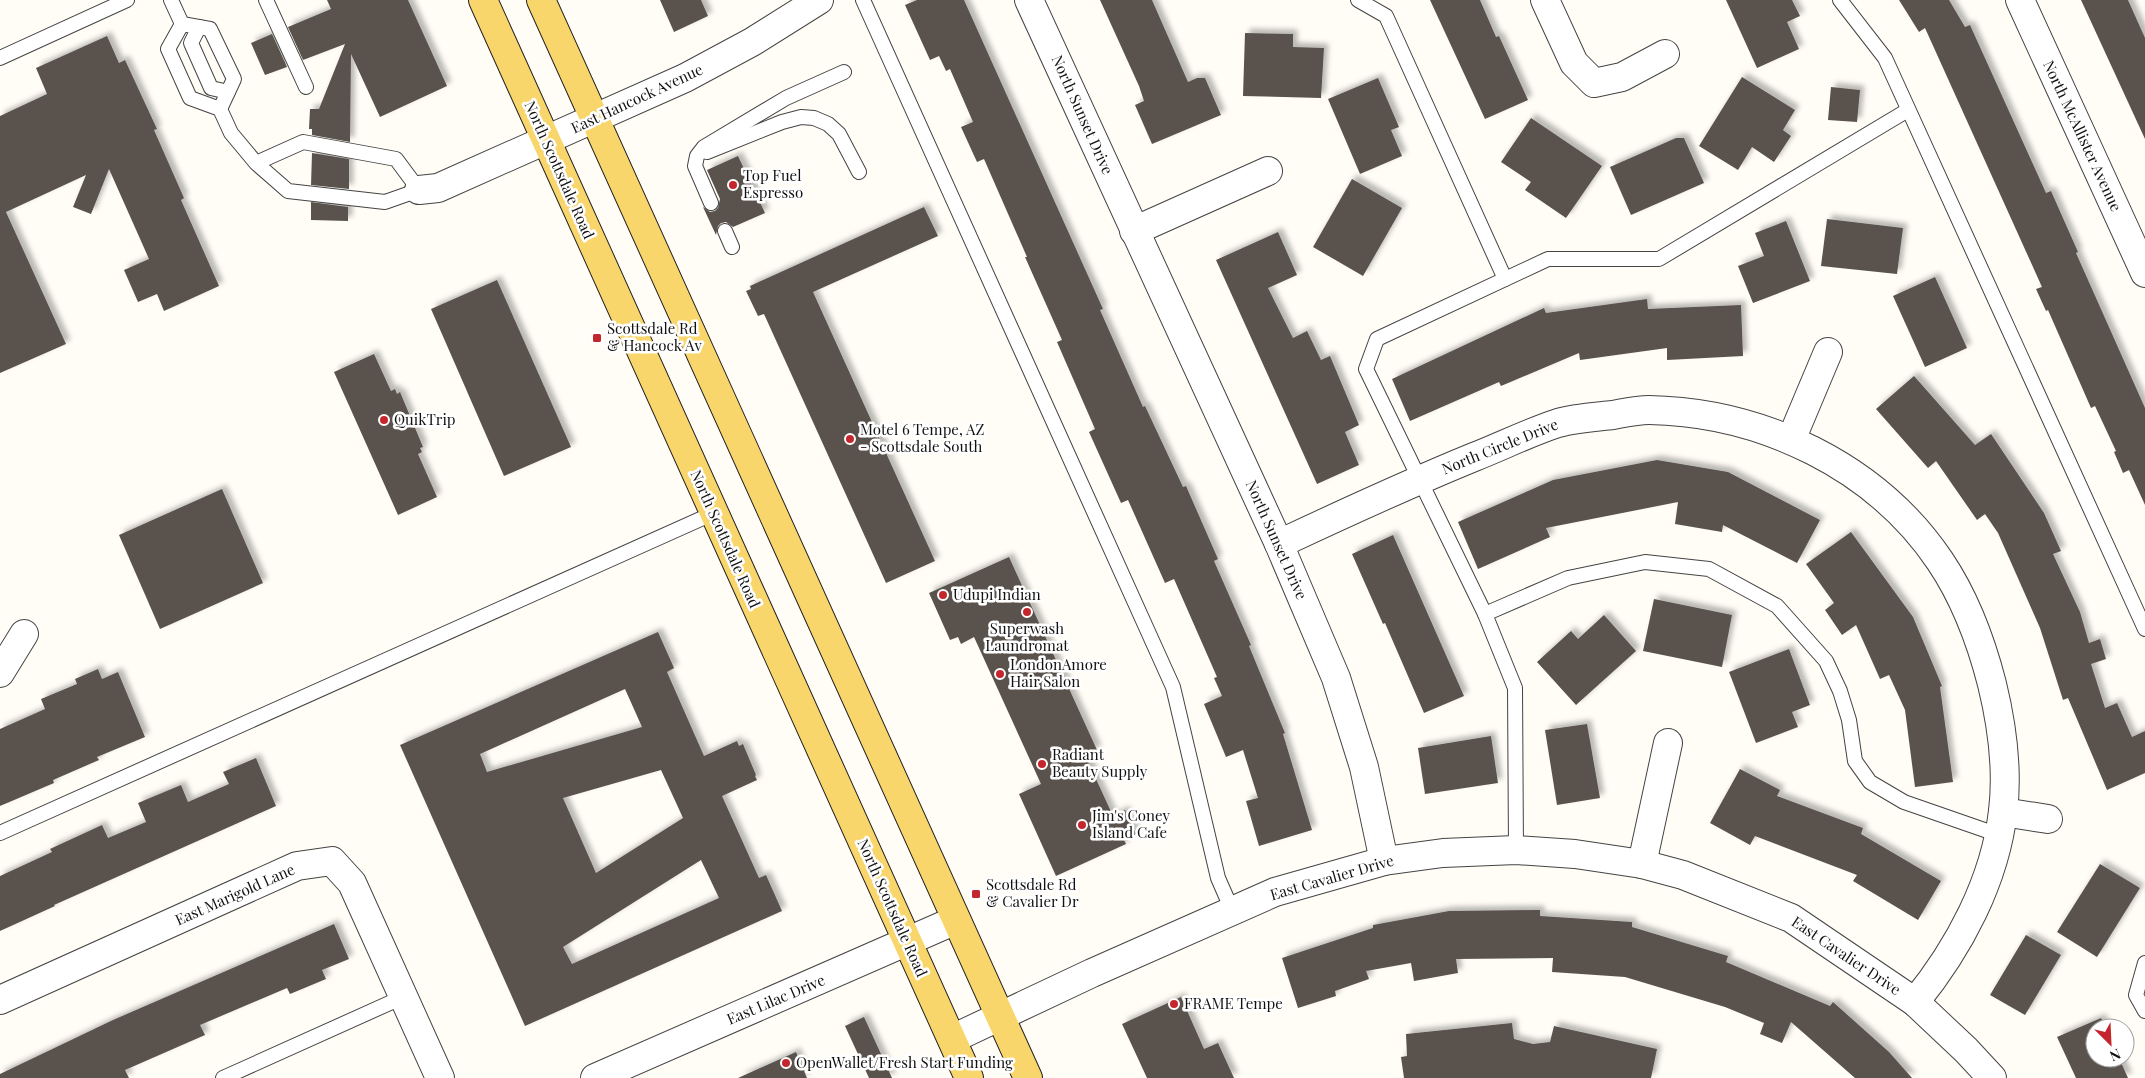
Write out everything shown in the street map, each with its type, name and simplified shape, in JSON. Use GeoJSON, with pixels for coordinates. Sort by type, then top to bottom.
{"type":"FeatureCollection","features":[{"type":"Feature","properties":{"kind":"main road","name":"North Scottsdale Road"},"geometry":{"type":"LineString","coordinates":[[483,0],[970,1078]]}},
{"type":"Feature","properties":{"kind":"main road"},"geometry":{"type":"LineString","coordinates":[[541,0],[1028,1078]]}},
{"type":"Feature","properties":{"kind":"street","name":"East Hancock Avenue"},"geometry":{"type":"LineString","coordinates":[[418,190],[438,188],[685,78],[752,42],[819,0]]}},
{"type":"Feature","properties":{"kind":"street","name":"North Sunset Drive"},"geometry":{"type":"LineString","coordinates":[[1029,0],[1279,544],[1336,678],[1364,767],[1384,861]]}},
{"type":"Feature","properties":{"kind":"street"},"geometry":{"type":"LineString","coordinates":[[1545,0],[1574,62],[1594,83],[1622,78],[1666,54]]}},
{"type":"Feature","properties":{"kind":"street","name":"North McAllister Avenue"},"geometry":{"type":"LineString","coordinates":[[2020,0],[2145,273]]}},
{"type":"Feature","properties":{"kind":"street"},"geometry":{"type":"LineString","coordinates":[[1134,231],[1268,171]]}},
{"type":"Feature","properties":{"kind":"street"},"geometry":{"type":"LineString","coordinates":[[1791,440],[1828,352]]}},
{"type":"Feature","properties":{"kind":"street","name":"North Circle Drive"},"geometry":{"type":"LineString","coordinates":[[1279,544],[1419,480],[1560,422],[1644,410],[1686,412],[1726,418],[1791,440],[1826,457],[1868,484],[1907,520],[1940,561],[1967,609],[1983,648],[2003,743],[2005,785],[2001,824],[1988,875],[1974,910],[1933,980],[1915,1002]]}},
{"type":"Feature","properties":{"kind":"street"},"geometry":{"type":"LineString","coordinates":[[0,673],[24,634]]}},
{"type":"Feature","properties":{"kind":"street"},"geometry":{"type":"LineString","coordinates":[[1642,864],[1668,743]]}},
{"type":"Feature","properties":{"kind":"street"},"geometry":{"type":"LineString","coordinates":[[2001,824],[2048,819]]}},
{"type":"Feature","properties":{"kind":"street","name":"East Cavalier Drive"},"geometry":{"type":"LineString","coordinates":[[952,1038],[1275,892],[1384,861],[1443,853],[1516,850],[1575,854],[1642,864],[1684,874],[1791,918],[1915,1002],[1966,1050],[1992,1078]]}},
{"type":"Feature","properties":{"kind":"street","name":"East Marigold Lane"},"geometry":{"type":"LineString","coordinates":[[0,1000],[297,866],[332,861],[352,883],[440,1078]]}},
{"type":"Feature","properties":{"kind":"street","name":"East Lilac Drive"},"geometry":{"type":"LineString","coordinates":[[595,1078],[956,920]]}},
{"type":"Feature","properties":{"kind":"lane"},"geometry":{"type":"LineString","coordinates":[[0,58],[127,0]]}},
{"type":"Feature","properties":{"kind":"lane"},"geometry":{"type":"LineString","coordinates":[[171,0],[182,24]]}},
{"type":"Feature","properties":{"kind":"lane"},"geometry":{"type":"LineString","coordinates":[[266,0],[306,88]]}},
{"type":"Feature","properties":{"kind":"lane"},"geometry":{"type":"LineString","coordinates":[[863,0],[1173,687],[1218,878],[1232,910]]}},
{"type":"Feature","properties":{"kind":"lane"},"geometry":{"type":"LineString","coordinates":[[1358,0],[1386,16],[1505,279]]}},
{"type":"Feature","properties":{"kind":"lane"},"geometry":{"type":"LineString","coordinates":[[1840,0],[1885,58],[2145,629]]}},
{"type":"Feature","properties":{"kind":"lane"},"geometry":{"type":"LineString","coordinates":[[182,24],[210,29],[234,79],[220,109]]}},
{"type":"Feature","properties":{"kind":"lane"},"geometry":{"type":"LineString","coordinates":[[182,24],[168,49],[190,98],[220,109],[231,134],[256,163],[288,191],[385,202],[418,190],[396,159],[303,142],[256,163]]}},
{"type":"Feature","properties":{"kind":"lane"},"geometry":{"type":"LineString","coordinates":[[199,27],[191,43],[211,88],[228,92]]}},
{"type":"Feature","properties":{"kind":"lane"},"geometry":{"type":"LineString","coordinates":[[711,203],[695,166],[697,156],[704,147],[786,98],[844,72]]}},
{"type":"Feature","properties":{"kind":"lane"},"geometry":{"type":"LineString","coordinates":[[1516,850],[1515,688],[1485,614],[1366,369],[1377,339],[1548,259],[1659,259],[1908,110]]}},
{"type":"Feature","properties":{"kind":"lane"},"geometry":{"type":"LineString","coordinates":[[697,156],[782,122],[801,117],[814,118],[828,124],[839,134],[859,172]]}},
{"type":"Feature","properties":{"kind":"lane"},"geometry":{"type":"LineString","coordinates":[[725,231],[732,247]]}},
{"type":"Feature","properties":{"kind":"lane"},"geometry":{"type":"LineString","coordinates":[[0,832],[714,513]]}},
{"type":"Feature","properties":{"kind":"lane"},"geometry":{"type":"LineString","coordinates":[[1485,614],[1568,578],[1645,562],[1709,569],[1777,606],[1826,661],[1840,691],[1850,720],[1855,761],[1870,782],[1904,802],[2001,824]]}},
{"type":"Feature","properties":{"kind":"lane"},"geometry":{"type":"LineString","coordinates":[[2145,963],[2136,995],[2145,1011]]}},
{"type":"Feature","properties":{"kind":"lane"},"geometry":{"type":"LineString","coordinates":[[223,1078],[403,997]]}},
{"type":"Feature","properties":{"kind":"building"},"geometry":{"type":"Polygon","coordinates":[[[327,0],[408,0],[447,86],[380,117],[351,54],[350,142],[312,135],[312,129],[309,129],[310,109],[319,109],[345,44],[303,60],[288,27],[331,9],[327,0]]]}},
{"type":"Feature","properties":{"kind":"building"},"geometry":{"type":"Polygon","coordinates":[[[660,0],[701,0],[708,16],[674,32],[660,0]]]}},
{"type":"Feature","properties":{"kind":"building"},"geometry":{"type":"Polygon","coordinates":[[[917,0],[964,0],[1103,309],[1100,310],[1143,407],[1145,406],[1183,487],[1186,486],[1218,559],[1214,561],[1251,645],[1249,646],[1285,733],[1283,734],[1312,830],[1259,846],[1246,801],[1258,798],[1243,750],[1226,757],[1204,704],[1222,696],[1214,678],[1217,677],[1174,579],[1165,583],[1128,500],[1121,503],[1089,432],[1095,429],[1057,342],[1062,340],[984,159],[977,162],[961,127],[973,122],[950,69],[946,71],[939,56],[930,60],[905,5],[917,0]]]}},
{"type":"Feature","properties":{"kind":"building"},"geometry":{"type":"Polygon","coordinates":[[[1100,0],[1152,0],[1188,82],[1197,78],[1205,78],[1221,115],[1152,144],[1135,105],[1144,101],[1139,86],[1100,0]]]}},
{"type":"Feature","properties":{"kind":"building"},"geometry":{"type":"Polygon","coordinates":[[[1430,0],[1480,0],[1496,37],[1499,36],[1528,100],[1485,119],[1430,0]]]}},
{"type":"Feature","properties":{"kind":"building"},"geometry":{"type":"Polygon","coordinates":[[[1726,0],[1792,0],[1800,16],[1787,22],[1799,49],[1757,68],[1726,0]]]}},
{"type":"Feature","properties":{"kind":"building"},"geometry":{"type":"Polygon","coordinates":[[[1899,0],[1949,0],[1965,27],[1970,25],[2046,193],[2051,191],[2078,252],[2076,253],[2145,408],[2145,505],[2129,470],[2123,473],[2114,452],[2116,451],[2095,406],[2091,408],[2048,310],[2046,311],[2036,289],[2042,287],[1925,28],[1919,32],[1899,0]]]}},
{"type":"Feature","properties":{"kind":"building"},"geometry":{"type":"Polygon","coordinates":[[[2081,0],[2128,0],[2145,38],[2145,139],[2081,0]]]}},
{"type":"Feature","properties":{"kind":"building"},"geometry":{"type":"Polygon","coordinates":[[[1245,33],[1293,34],[1293,47],[1324,48],[1321,98],[1243,96],[1245,33]]]}},
{"type":"Feature","properties":{"kind":"building"},"geometry":{"type":"Polygon","coordinates":[[[272,34],[287,67],[265,75],[251,43],[272,34]]]}},
{"type":"Feature","properties":{"kind":"building"},"geometry":{"type":"Polygon","coordinates":[[[107,36],[119,63],[125,60],[157,129],[154,130],[184,198],[181,200],[219,286],[164,311],[157,294],[138,302],[124,270],[149,259],[109,169],[91,214],[73,207],[86,175],[6,212],[66,344],[0,373],[0,116],[47,94],[36,68],[107,36]]]}},
{"type":"Feature","properties":{"kind":"building"},"geometry":{"type":"Polygon","coordinates":[[[1742,77],[1795,110],[1783,130],[1791,136],[1774,162],[1752,147],[1738,170],[1699,146],[1742,77]]]}},
{"type":"Feature","properties":{"kind":"building"},"geometry":{"type":"Polygon","coordinates":[[[1378,78],[1399,127],[1391,130],[1402,156],[1360,174],[1328,99],[1378,78]]]}},
{"type":"Feature","properties":{"kind":"building"},"geometry":{"type":"Polygon","coordinates":[[[1831,87],[1860,90],[1857,122],[1828,120],[1831,87]]]}},
{"type":"Feature","properties":{"kind":"building"},"geometry":{"type":"Polygon","coordinates":[[[1531,118],[1602,166],[1566,218],[1525,190],[1531,182],[1501,162],[1531,118]]]}},
{"type":"Feature","properties":{"kind":"building"},"geometry":{"type":"Polygon","coordinates":[[[1676,138],[1684,138],[1704,183],[1631,215],[1610,167],[1676,138]]]}},
{"type":"Feature","properties":{"kind":"building"},"geometry":{"type":"Polygon","coordinates":[[[312,153],[349,159],[349,189],[311,185],[312,153]]]}},
{"type":"Feature","properties":{"kind":"building","name":"Top Fuel Espresso"},"geometry":{"type":"Polygon","coordinates":[[[738,156],[765,213],[733,227],[726,222],[721,223],[718,226],[716,235],[703,207],[710,212],[715,211],[718,208],[720,199],[707,170],[738,156]]]}},
{"type":"Feature","properties":{"kind":"building"},"geometry":{"type":"Polygon","coordinates":[[[1352,179],[1402,208],[1363,276],[1313,247],[1352,179]]]}},
{"type":"Feature","properties":{"kind":"building"},"geometry":{"type":"Polygon","coordinates":[[[311,202],[348,207],[348,221],[311,220],[311,202]]]}},
{"type":"Feature","properties":{"kind":"building","name":"Motel 6 Tempe, AZ - Scottsdale South"},"geometry":{"type":"Polygon","coordinates":[[[924,207],[938,236],[813,292],[935,561],[886,583],[764,314],[758,316],[746,291],[751,289],[750,286],[924,207]]]}},
{"type":"Feature","properties":{"kind":"building"},"geometry":{"type":"Polygon","coordinates":[[[1827,219],[1903,228],[1897,274],[1821,266],[1827,219]]]}},
{"type":"Feature","properties":{"kind":"building"},"geometry":{"type":"Polygon","coordinates":[[[1786,221],[1810,281],[1753,303],[1738,266],[1764,256],[1755,233],[1786,221]]]}},
{"type":"Feature","properties":{"kind":"building"},"geometry":{"type":"Polygon","coordinates":[[[1278,232],[1297,275],[1268,288],[1293,338],[1307,331],[1321,360],[1330,356],[1359,425],[1345,432],[1359,465],[1317,484],[1216,260],[1278,232]]]}},
{"type":"Feature","properties":{"kind":"building"},"geometry":{"type":"Polygon","coordinates":[[[1935,277],[1967,348],[1925,367],[1893,296],[1935,277]]]}},
{"type":"Feature","properties":{"kind":"building","name":"QuikTrip"},"geometry":{"type":"Polygon","coordinates":[[[497,280],[571,447],[504,476],[431,309],[497,280]]]}},
{"type":"Feature","properties":{"kind":"building"},"geometry":{"type":"Polygon","coordinates":[[[1647,299],[1648,309],[1741,305],[1743,356],[1667,360],[1667,348],[1580,360],[1579,353],[1501,386],[1499,382],[1410,421],[1392,379],[1544,308],[1546,313],[1647,299]]]}},
{"type":"Feature","properties":{"kind":"building","name":"QuikTrip"},"geometry":{"type":"Polygon","coordinates":[[[374,354],[391,391],[395,389],[397,394],[400,392],[423,447],[420,448],[422,452],[418,454],[437,497],[398,515],[334,372],[374,354]]]}},
{"type":"Feature","properties":{"kind":"building"},"geometry":{"type":"Polygon","coordinates":[[[1914,376],[1975,445],[1991,434],[2044,513],[2061,551],[2053,554],[2080,612],[2089,643],[2100,639],[2106,659],[2091,664],[2105,708],[2117,703],[2132,737],[2145,731],[2145,773],[2107,790],[2068,698],[2063,700],[2040,628],[1998,533],[1985,514],[1977,520],[1936,461],[1928,468],[1876,409],[1914,376]]]}},
{"type":"Feature","properties":{"kind":"building"},"geometry":{"type":"Polygon","coordinates":[[[1657,460],[1728,472],[1820,520],[1797,563],[1723,525],[1722,532],[1675,524],[1678,502],[1546,528],[1550,537],[1478,569],[1458,522],[1553,480],[1657,460]]]}},
{"type":"Feature","properties":{"kind":"building"},"geometry":{"type":"Polygon","coordinates":[[[222,489],[263,583],[160,629],[119,535],[222,489]]]}},
{"type":"Feature","properties":{"kind":"building"},"geometry":{"type":"Polygon","coordinates":[[[1851,532],[1913,617],[1942,686],[1940,687],[1953,782],[1915,787],[1905,710],[1889,675],[1880,679],[1856,625],[1842,635],[1825,610],[1834,603],[1806,564],[1851,532]]]}},
{"type":"Feature","properties":{"kind":"building"},"geometry":{"type":"Polygon","coordinates":[[[1393,535],[1464,696],[1424,713],[1385,623],[1383,624],[1352,554],[1393,535]]]}},
{"type":"Feature","properties":{"kind":"building"},"geometry":{"type":"Polygon","coordinates":[[[1009,557],[1097,750],[1085,755],[1113,816],[1125,810],[1136,834],[1124,840],[1126,844],[1056,876],[1019,794],[1041,784],[974,637],[961,644],[958,637],[950,640],[929,593],[1009,557]]]}},
{"type":"Feature","properties":{"kind":"building"},"geometry":{"type":"Polygon","coordinates":[[[1654,599],[1732,615],[1722,667],[1643,651],[1654,599]]]}},
{"type":"Feature","properties":{"kind":"building"},"geometry":{"type":"Polygon","coordinates":[[[1604,615],[1636,651],[1576,705],[1537,662],[1571,631],[1578,639],[1604,615]]]}},
{"type":"Feature","properties":{"kind":"building"},"geometry":{"type":"Polygon","coordinates":[[[658,632],[674,668],[667,672],[704,756],[737,741],[739,746],[743,744],[757,780],[722,796],[759,878],[766,875],[782,911],[525,1026],[400,745],[658,632]],[[625,689],[480,754],[487,772],[642,727],[625,689]],[[661,770],[563,798],[596,873],[683,818],[661,770]],[[701,860],[563,947],[572,964],[719,898],[701,860]]]}},
{"type":"Feature","properties":{"kind":"building"},"geometry":{"type":"Polygon","coordinates":[[[1789,649],[1810,705],[1792,712],[1798,727],[1756,743],[1729,672],[1789,649]]]}},
{"type":"Feature","properties":{"kind":"building"},"geometry":{"type":"Polygon","coordinates":[[[98,669],[102,679],[118,672],[145,737],[97,757],[99,760],[53,780],[54,783],[0,806],[0,729],[45,709],[41,699],[77,684],[75,679],[98,669]]]}},
{"type":"Feature","properties":{"kind":"building"},"geometry":{"type":"Polygon","coordinates":[[[1587,724],[1600,798],[1557,805],[1545,730],[1587,724]]]}},
{"type":"Feature","properties":{"kind":"building"},"geometry":{"type":"Polygon","coordinates":[[[1491,736],[1498,783],[1425,794],[1418,748],[1491,736]]]}},
{"type":"Feature","properties":{"kind":"building"},"geometry":{"type":"Polygon","coordinates":[[[256,758],[276,806],[0,931],[0,876],[52,852],[50,849],[102,825],[108,838],[146,822],[138,803],[181,785],[188,802],[229,784],[223,772],[256,758]]]}},
{"type":"Feature","properties":{"kind":"building"},"geometry":{"type":"Polygon","coordinates":[[[1740,769],[1780,790],[1777,796],[1863,828],[1861,834],[1941,881],[1918,920],[1853,881],[1857,875],[1755,836],[1750,845],[1710,823],[1740,769]]]}},
{"type":"Feature","properties":{"kind":"building"},"geometry":{"type":"Polygon","coordinates":[[[2100,864],[2140,888],[2097,957],[2057,932],[2100,864]]]}},
{"type":"Feature","properties":{"kind":"building"},"geometry":{"type":"Polygon","coordinates":[[[1540,910],[1540,916],[1632,922],[1632,927],[1728,956],[1726,962],[1830,1006],[1833,1002],[1889,1052],[1912,1078],[1855,1078],[1791,1022],[1782,1043],[1760,1034],[1764,1023],[1725,1007],[1625,977],[1552,972],[1553,958],[1456,959],[1458,973],[1414,981],[1411,963],[1366,971],[1369,979],[1335,991],[1336,996],[1298,1008],[1282,958],[1373,928],[1373,925],[1449,911],[1540,910]]]}},
{"type":"Feature","properties":{"kind":"building"},"geometry":{"type":"Polygon","coordinates":[[[334,924],[349,959],[322,970],[326,979],[290,994],[287,988],[200,1025],[205,1035],[125,1070],[129,1078],[0,1078],[0,1074],[113,1020],[334,924]]]}},
{"type":"Feature","properties":{"kind":"building"},"geometry":{"type":"Polygon","coordinates":[[[2026,935],[2061,955],[2025,1015],[1990,995],[2026,935]]]}},
{"type":"Feature","properties":{"kind":"building"},"geometry":{"type":"Polygon","coordinates":[[[1181,997],[1204,1049],[1218,1043],[1234,1078],[1147,1078],[1122,1024],[1181,997]]]}},
{"type":"Feature","properties":{"kind":"building"},"geometry":{"type":"Polygon","coordinates":[[[864,1017],[892,1078],[869,1078],[845,1026],[864,1017]]]}},
{"type":"Feature","properties":{"kind":"building"},"geometry":{"type":"Polygon","coordinates":[[[1512,1023],[1514,1039],[1533,1044],[1550,1042],[1554,1026],[1657,1049],[1651,1078],[1404,1078],[1401,1057],[1407,1056],[1406,1034],[1512,1023]]]}},
{"type":"Feature","properties":{"kind":"building"},"geometry":{"type":"Polygon","coordinates":[[[2085,1025],[2085,1068],[2124,1068],[2128,1078],[2076,1078],[2057,1037],[2085,1025]]]}},
{"type":"Feature","properties":{"kind":"building","name":"OpenWallet/Fresh Start Funding"},"geometry":{"type":"Polygon","coordinates":[[[796,1052],[807,1078],[738,1078],[796,1052]]]}},
{"type":"Feature","properties":{"kind":"place","name":"Top Fuel Espresso"},"geometry":{"type":"Point","coordinates":[733,185]}},
{"type":"Feature","properties":{"kind":"place","name":"Scottsdale Rd & Hancock Av"},"geometry":{"type":"Point","coordinates":[597,338]}},
{"type":"Feature","properties":{"kind":"place","name":"QuikTrip"},"geometry":{"type":"Point","coordinates":[384,420]}},
{"type":"Feature","properties":{"kind":"place","name":"Motel 6 Tempe, AZ - Scottsdale South"},"geometry":{"type":"Point","coordinates":[850,439]}},
{"type":"Feature","properties":{"kind":"place","name":"Udupi Indian"},"geometry":{"type":"Point","coordinates":[943,595]}},
{"type":"Feature","properties":{"kind":"place","name":"Superwash Laundromat"},"geometry":{"type":"Point","coordinates":[1027,612]}},
{"type":"Feature","properties":{"kind":"place","name":"LondonAmore Hair Salon"},"geometry":{"type":"Point","coordinates":[1000,674]}},
{"type":"Feature","properties":{"kind":"place","name":"Radiant Beauty Supply"},"geometry":{"type":"Point","coordinates":[1042,764]}},
{"type":"Feature","properties":{"kind":"place","name":"Jim's Coney Island Cafe"},"geometry":{"type":"Point","coordinates":[1082,825]}},
{"type":"Feature","properties":{"kind":"place","name":"Scottsdale Rd & Cavalier Dr"},"geometry":{"type":"Point","coordinates":[976,894]}},
{"type":"Feature","properties":{"kind":"place","name":"FRAME Tempe"},"geometry":{"type":"Point","coordinates":[1174,1004]}},
{"type":"Feature","properties":{"kind":"place","name":"OpenWallet/Fresh Start Funding"},"geometry":{"type":"Point","coordinates":[786,1063]}}]}
